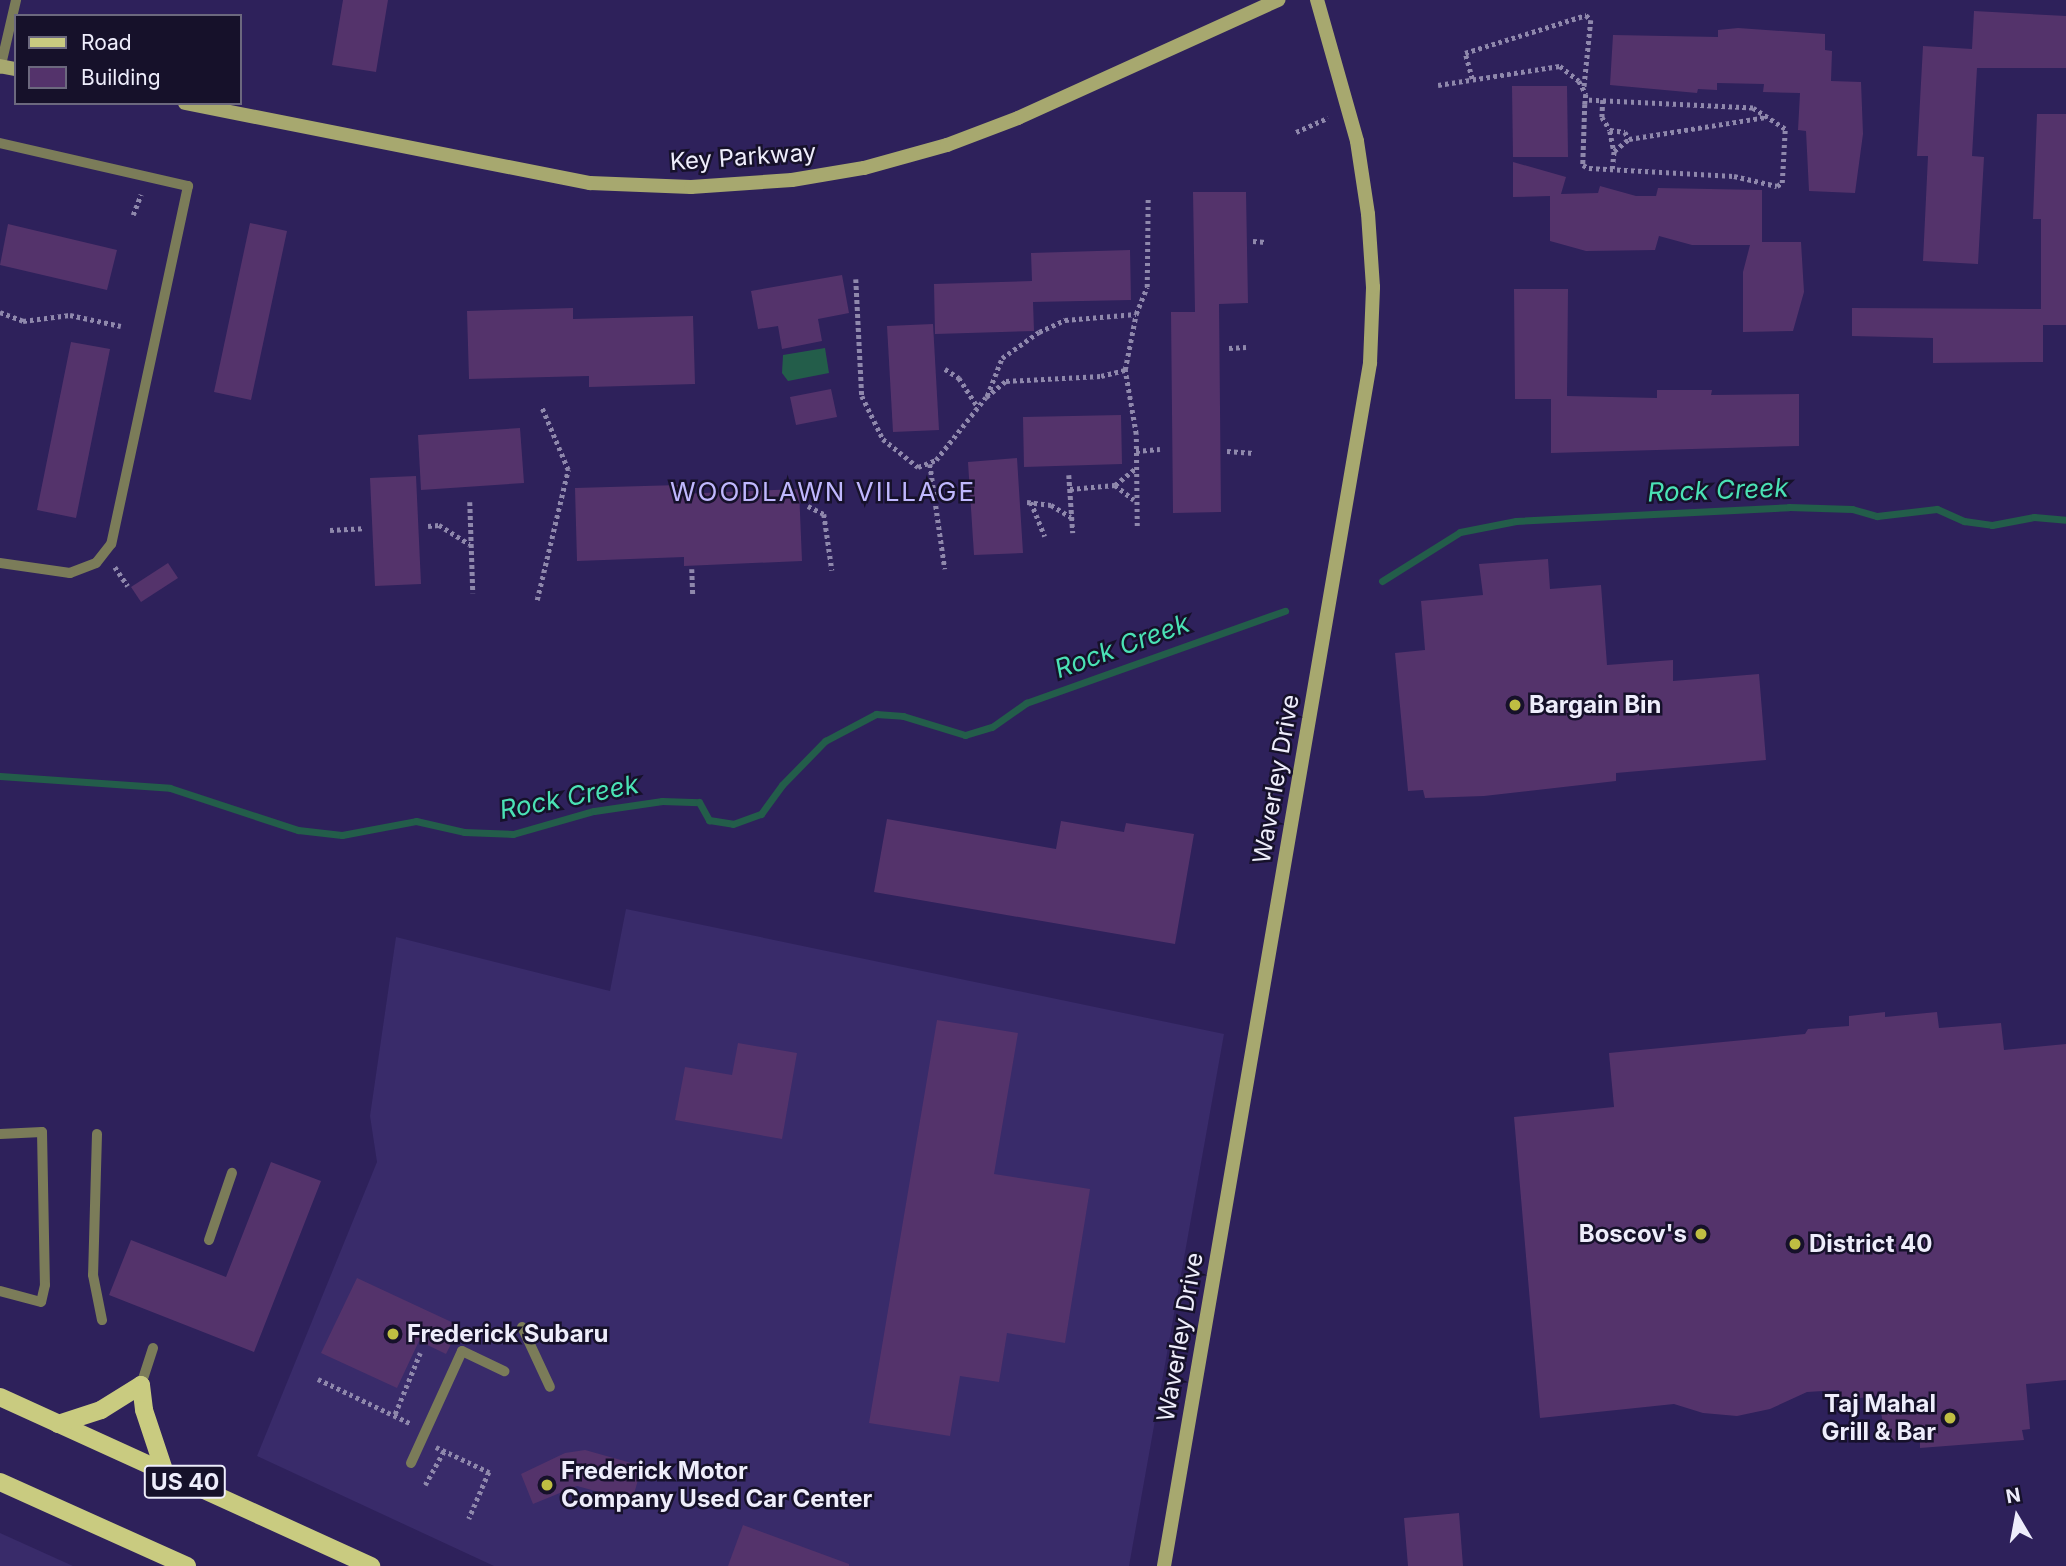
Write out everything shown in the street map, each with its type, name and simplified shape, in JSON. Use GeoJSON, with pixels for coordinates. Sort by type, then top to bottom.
{"type":"FeatureCollection","features":[{"type":"Feature","properties":{"kind":"main road"},"geometry":{"type":"LineString","coordinates":[[58,1424],[101,1410],[141,1385],[144,1410],[165,1473]]}},
{"type":"Feature","properties":{"kind":"main road","name":"US 40"},"geometry":{"type":"LineString","coordinates":[[0,1397],[371,1566]]}},
{"type":"Feature","properties":{"kind":"main road"},"geometry":{"type":"LineString","coordinates":[[1,1484],[159,1559],[187,1566]]}},
{"type":"Feature","properties":{"kind":"street","name":"Key Parkway"},"geometry":{"type":"LineString","coordinates":[[196,105],[590,183],[691,187],[792,180],[864,168],[947,145],[1018,118],[1278,0]]}},
{"type":"Feature","properties":{"kind":"street","name":"Waverley Drive"},"geometry":{"type":"LineString","coordinates":[[1164,1566],[1370,363],[1373,287],[1357,141],[1317,0]]}},
{"type":"Feature","properties":{"kind":"lane"},"geometry":{"type":"LineString","coordinates":[[4,67],[16,0]]}},
{"type":"Feature","properties":{"kind":"lane"},"geometry":{"type":"LineString","coordinates":[[0,144],[188,186],[111,544],[96,563],[70,573],[0,563]]}},
{"type":"Feature","properties":{"kind":"lane"},"geometry":{"type":"LineString","coordinates":[[0,1133],[42,1132],[44,1255],[41,1302],[0,1291]]}},
{"type":"Feature","properties":{"kind":"lane"},"geometry":{"type":"LineString","coordinates":[[97,1134],[93,1275],[102,1320]]}},
{"type":"Feature","properties":{"kind":"lane"},"geometry":{"type":"LineString","coordinates":[[209,1240],[232,1174]]}},
{"type":"Feature","properties":{"kind":"lane"},"geometry":{"type":"LineString","coordinates":[[522,1327],[550,1387]]}},
{"type":"Feature","properties":{"kind":"lane"},"geometry":{"type":"LineString","coordinates":[[141,1385],[153,1348]]}},
{"type":"Feature","properties":{"kind":"lane"},"geometry":{"type":"LineString","coordinates":[[411,1463],[462,1351],[505,1371]]}},
{"type":"Feature","properties":{"kind":"path"},"geometry":{"type":"LineString","coordinates":[[1472,79],[1465,54],[1586,15],[1591,20],[1583,89],[1583,165],[1734,176],[1777,186],[1783,183],[1785,129],[1753,108],[1585,100]]}},
{"type":"Feature","properties":{"kind":"path"},"geometry":{"type":"LineString","coordinates":[[1438,85],[1554,65],[1570,71],[1583,89]]}},
{"type":"Feature","properties":{"kind":"path"},"geometry":{"type":"LineString","coordinates":[[1603,100],[1602,117],[1610,130],[1614,151],[1612,169]]}},
{"type":"Feature","properties":{"kind":"path"},"geometry":{"type":"LineString","coordinates":[[1614,151],[1629,139],[1768,117]]}},
{"type":"Feature","properties":{"kind":"path"},"geometry":{"type":"LineString","coordinates":[[1296,132],[1328,118]]}},
{"type":"Feature","properties":{"kind":"path"},"geometry":{"type":"LineString","coordinates":[[1610,130],[1625,132],[1629,139]]}},
{"type":"Feature","properties":{"kind":"path"},"geometry":{"type":"LineString","coordinates":[[133,215],[141,194]]}},
{"type":"Feature","properties":{"kind":"path"},"geometry":{"type":"LineString","coordinates":[[1137,526],[1136,451],[1125,370],[1136,314],[1147,286],[1148,198]]}},
{"type":"Feature","properties":{"kind":"path"},"geometry":{"type":"LineString","coordinates":[[1253,241],[1266,242]]}},
{"type":"Feature","properties":{"kind":"path"},"geometry":{"type":"LineString","coordinates":[[856,279],[859,366],[867,409],[892,451],[918,467],[930,464],[997,385],[1014,378],[1101,376],[1125,370]]}},
{"type":"Feature","properties":{"kind":"path"},"geometry":{"type":"LineString","coordinates":[[0,312],[23,321],[70,315],[121,326]]}},
{"type":"Feature","properties":{"kind":"path"},"geometry":{"type":"LineString","coordinates":[[986,397],[1003,358],[1039,332],[1078,317],[1136,314]]}},
{"type":"Feature","properties":{"kind":"path"},"geometry":{"type":"LineString","coordinates":[[1229,348],[1245,347]]}},
{"type":"Feature","properties":{"kind":"path"},"geometry":{"type":"LineString","coordinates":[[945,369],[959,378],[978,407]]}},
{"type":"Feature","properties":{"kind":"path"},"geometry":{"type":"LineString","coordinates":[[537,600],[568,470],[542,408]]}},
{"type":"Feature","properties":{"kind":"path"},"geometry":{"type":"LineString","coordinates":[[1136,451],[1160,449]]}},
{"type":"Feature","properties":{"kind":"path"},"geometry":{"type":"LineString","coordinates":[[1227,451],[1254,453]]}},
{"type":"Feature","properties":{"kind":"path"},"geometry":{"type":"LineString","coordinates":[[930,464],[945,569]]}},
{"type":"Feature","properties":{"kind":"path"},"geometry":{"type":"LineString","coordinates":[[1070,489],[1115,485],[1137,468]]}},
{"type":"Feature","properties":{"kind":"path"},"geometry":{"type":"LineString","coordinates":[[1069,475],[1073,533]]}},
{"type":"Feature","properties":{"kind":"path"},"geometry":{"type":"LineString","coordinates":[[1115,485],[1135,500]]}},
{"type":"Feature","properties":{"kind":"path"},"geometry":{"type":"LineString","coordinates":[[470,502],[473,593]]}},
{"type":"Feature","properties":{"kind":"path"},"geometry":{"type":"LineString","coordinates":[[1045,536],[1029,502],[1059,508],[1072,518]]}},
{"type":"Feature","properties":{"kind":"path"},"geometry":{"type":"LineString","coordinates":[[808,506],[824,514],[832,570]]}},
{"type":"Feature","properties":{"kind":"path"},"geometry":{"type":"LineString","coordinates":[[428,526],[439,525],[471,544]]}},
{"type":"Feature","properties":{"kind":"path"},"geometry":{"type":"LineString","coordinates":[[330,530],[363,528]]}},
{"type":"Feature","properties":{"kind":"path"},"geometry":{"type":"LineString","coordinates":[[115,567],[128,586]]}},
{"type":"Feature","properties":{"kind":"path"},"geometry":{"type":"LineString","coordinates":[[692,569],[693,594]]}},
{"type":"Feature","properties":{"kind":"path"},"geometry":{"type":"LineString","coordinates":[[395,1414],[421,1353]]}},
{"type":"Feature","properties":{"kind":"path"},"geometry":{"type":"LineString","coordinates":[[425,1485],[444,1451]]}},
{"type":"Feature","properties":{"kind":"shaded area"},"geometry":{"type":"Polygon","coordinates":[[[825,348],[829,373],[788,381],[782,373],[783,355],[825,348]]]}},
{"type":"Feature","properties":{"kind":"shaded area"},"geometry":{"type":"Polygon","coordinates":[[[626,909],[1224,1034],[1129,1566],[494,1566],[257,1456],[377,1162],[370,1116],[396,937],[610,991],[626,909]]]}},
{"type":"Feature","properties":{"kind":"shaded area"},"geometry":{"type":"Polygon","coordinates":[[[0,1533],[73,1566],[0,1566],[0,1533]]]}},
{"type":"Feature","properties":{"kind":"building"},"geometry":{"type":"Polygon","coordinates":[[[343,0],[388,0],[376,72],[332,65],[343,0]]]}},
{"type":"Feature","properties":{"kind":"building"},"geometry":{"type":"Polygon","coordinates":[[[1974,11],[2066,16],[2066,68],[1977,68],[1972,156],[1984,157],[1978,264],[1923,261],[1928,156],[1917,156],[1923,46],[1972,49],[1974,11]]]}},
{"type":"Feature","properties":{"kind":"building"},"geometry":{"type":"Polygon","coordinates":[[[1738,28],[1825,34],[1825,50],[1832,51],[1831,81],[1861,82],[1863,134],[1855,193],[1809,191],[1806,131],[1798,130],[1800,93],[1763,92],[1764,84],[1717,83],[1717,90],[1698,89],[1697,93],[1610,85],[1613,35],[1718,37],[1718,30],[1738,28]]]}},
{"type":"Feature","properties":{"kind":"building"},"geometry":{"type":"Polygon","coordinates":[[[1512,86],[1567,86],[1568,157],[1513,157],[1512,86]]]}},
{"type":"Feature","properties":{"kind":"building"},"geometry":{"type":"Polygon","coordinates":[[[2037,114],[2066,114],[2066,325],[2043,325],[2043,362],[1933,363],[1933,338],[1852,336],[1852,308],[2041,309],[2041,219],[2033,219],[2037,114]]]}},
{"type":"Feature","properties":{"kind":"building"},"geometry":{"type":"Polygon","coordinates":[[[1513,162],[1566,177],[1561,194],[1598,193],[1600,186],[1636,196],[1656,196],[1658,188],[1762,190],[1762,242],[1801,242],[1804,292],[1793,331],[1743,332],[1743,272],[1750,245],[1692,245],[1659,236],[1655,250],[1586,251],[1550,241],[1550,196],[1513,197],[1513,162]]]}},
{"type":"Feature","properties":{"kind":"building"},"geometry":{"type":"Polygon","coordinates":[[[1193,192],[1246,192],[1248,303],[1219,304],[1221,512],[1173,513],[1171,312],[1195,312],[1193,192]]]}},
{"type":"Feature","properties":{"kind":"building"},"geometry":{"type":"Polygon","coordinates":[[[250,223],[287,231],[251,400],[214,392],[250,223]]]}},
{"type":"Feature","properties":{"kind":"building"},"geometry":{"type":"Polygon","coordinates":[[[8,224],[117,250],[107,290],[0,265],[8,224]]]}},
{"type":"Feature","properties":{"kind":"building"},"geometry":{"type":"Polygon","coordinates":[[[1130,250],[1131,300],[1033,302],[1034,331],[935,334],[934,284],[1032,281],[1031,253],[1130,250]]]}},
{"type":"Feature","properties":{"kind":"building"},"geometry":{"type":"Polygon","coordinates":[[[842,275],[849,313],[818,319],[822,341],[782,349],[778,326],[758,329],[751,291],[842,275]]]}},
{"type":"Feature","properties":{"kind":"building"},"geometry":{"type":"Polygon","coordinates":[[[1514,289],[1568,289],[1567,396],[1657,398],[1657,390],[1712,390],[1711,395],[1799,394],[1799,446],[1551,453],[1551,399],[1515,399],[1514,289]]]}},
{"type":"Feature","properties":{"kind":"building"},"geometry":{"type":"Polygon","coordinates":[[[573,308],[573,319],[693,316],[695,384],[589,387],[589,376],[469,379],[467,311],[573,308]]]}},
{"type":"Feature","properties":{"kind":"building"},"geometry":{"type":"Polygon","coordinates":[[[933,324],[939,430],[893,432],[887,326],[933,324]]]}},
{"type":"Feature","properties":{"kind":"building"},"geometry":{"type":"Polygon","coordinates":[[[71,342],[110,349],[76,518],[37,510],[71,342]]]}},
{"type":"Feature","properties":{"kind":"building"},"geometry":{"type":"Polygon","coordinates":[[[831,389],[837,417],[796,425],[790,397],[831,389]]]}},
{"type":"Feature","properties":{"kind":"building"},"geometry":{"type":"Polygon","coordinates":[[[1121,415],[1122,464],[1024,467],[1023,417],[1121,415]]]}},
{"type":"Feature","properties":{"kind":"building"},"geometry":{"type":"Polygon","coordinates":[[[520,428],[524,483],[421,490],[418,435],[520,428]]]}},
{"type":"Feature","properties":{"kind":"building"},"geometry":{"type":"Polygon","coordinates":[[[1017,458],[1023,553],[974,555],[968,462],[1017,458]]]}},
{"type":"Feature","properties":{"kind":"building"},"geometry":{"type":"Polygon","coordinates":[[[416,476],[421,584],[375,586],[370,478],[416,476]]]}},
{"type":"Feature","properties":{"kind":"building"},"geometry":{"type":"Polygon","coordinates":[[[679,485],[679,494],[799,489],[802,561],[684,566],[684,557],[577,561],[575,488],[679,485]]]}},
{"type":"Feature","properties":{"kind":"building"},"geometry":{"type":"Polygon","coordinates":[[[1548,559],[1550,589],[1601,585],[1607,665],[1673,660],[1673,681],[1759,674],[1766,760],[1616,773],[1616,781],[1484,796],[1425,798],[1423,790],[1408,791],[1395,653],[1425,650],[1421,601],[1483,595],[1479,564],[1548,559]]]}},
{"type":"Feature","properties":{"kind":"building"},"geometry":{"type":"Polygon","coordinates":[[[168,563],[178,578],[141,602],[131,587],[168,563]]]}},
{"type":"Feature","properties":{"kind":"building"},"geometry":{"type":"Polygon","coordinates":[[[887,819],[1056,849],[1061,821],[1124,832],[1126,823],[1194,834],[1175,944],[874,892],[887,819]]]}},
{"type":"Feature","properties":{"kind":"building","name":"District 40"},"geometry":{"type":"Polygon","coordinates":[[[1885,1012],[1885,1017],[1937,1012],[1939,1028],[2001,1023],[2004,1050],[2066,1044],[2066,1380],[2026,1384],[2030,1429],[2022,1430],[2024,1440],[1920,1448],[1920,1441],[1886,1440],[1878,1396],[1840,1400],[1839,1390],[1807,1392],[1770,1409],[1737,1416],[1703,1413],[1674,1404],[1540,1418],[1514,1117],[1614,1107],[1609,1053],[1805,1034],[1808,1029],[1849,1026],[1849,1016],[1885,1012]]]}},
{"type":"Feature","properties":{"kind":"building"},"geometry":{"type":"Polygon","coordinates":[[[937,1020],[1018,1033],[994,1174],[1090,1189],[1065,1343],[1007,1333],[999,1382],[960,1376],[950,1436],[869,1423],[937,1020]]]}},
{"type":"Feature","properties":{"kind":"building"},"geometry":{"type":"Polygon","coordinates":[[[738,1043],[797,1053],[782,1139],[675,1120],[685,1067],[732,1075],[738,1043]]]}},
{"type":"Feature","properties":{"kind":"building"},"geometry":{"type":"Polygon","coordinates":[[[271,1162],[321,1181],[254,1352],[109,1295],[131,1240],[226,1277],[271,1162]]]}},
{"type":"Feature","properties":{"kind":"building","name":"Frederick Subaru"},"geometry":{"type":"Polygon","coordinates":[[[357,1278],[460,1326],[446,1354],[419,1341],[397,1388],[321,1353],[357,1278]]]}},
{"type":"Feature","properties":{"kind":"building"},"geometry":{"type":"Polygon","coordinates":[[[585,1450],[642,1466],[632,1501],[577,1486],[533,1504],[521,1474],[565,1453],[585,1450]]]}},
{"type":"Feature","properties":{"kind":"building"},"geometry":{"type":"Polygon","coordinates":[[[1459,1513],[1463,1566],[1408,1566],[1404,1518],[1459,1513]]]}},
{"type":"Feature","properties":{"kind":"building"},"geometry":{"type":"Polygon","coordinates":[[[743,1525],[849,1564],[849,1566],[728,1566],[743,1525]]]}},
{"type":"Feature","properties":{"kind":"waterway","name":"Rock Creek"},"geometry":{"type":"LineString","coordinates":[[1382,581],[1460,532],[1516,521],[1789,507],[1852,509],[1877,516],[1937,509],[1964,521],[1992,525],[2034,517],[2066,520]]}},
{"type":"Feature","properties":{"kind":"waterway","name":"Rock Creek"},"geometry":{"type":"LineString","coordinates":[[0,776],[170,788],[298,830],[342,835],[416,821],[464,832],[513,834],[594,811],[662,801],[699,802],[709,820],[733,824],[761,814],[782,785],[825,741],[876,714],[903,716],[965,735],[992,727],[1026,703],[1285,611]]}},
{"type":"Feature","properties":{"kind":"place","name":"Bargain Bin"},"geometry":{"type":"Point","coordinates":[1515,705]}},
{"type":"Feature","properties":{"kind":"place","name":"Boscov's"},"geometry":{"type":"Point","coordinates":[1701,1234]}},
{"type":"Feature","properties":{"kind":"place","name":"District 40"},"geometry":{"type":"Point","coordinates":[1795,1244]}},
{"type":"Feature","properties":{"kind":"place","name":"Frederick Subaru"},"geometry":{"type":"Point","coordinates":[393,1334]}},
{"type":"Feature","properties":{"kind":"place","name":"Taj Mahal Grill & Bar"},"geometry":{"type":"Point","coordinates":[1950,1418]}},
{"type":"Feature","properties":{"kind":"place","name":"Frederick Motor Company Used Car Center"},"geometry":{"type":"Point","coordinates":[547,1485]}},
{"type":"Feature","properties":{"kind":"district","name":"WOODLAWN VILLAGE"},"geometry":{"type":"Point","coordinates":[823,492]}}]}
